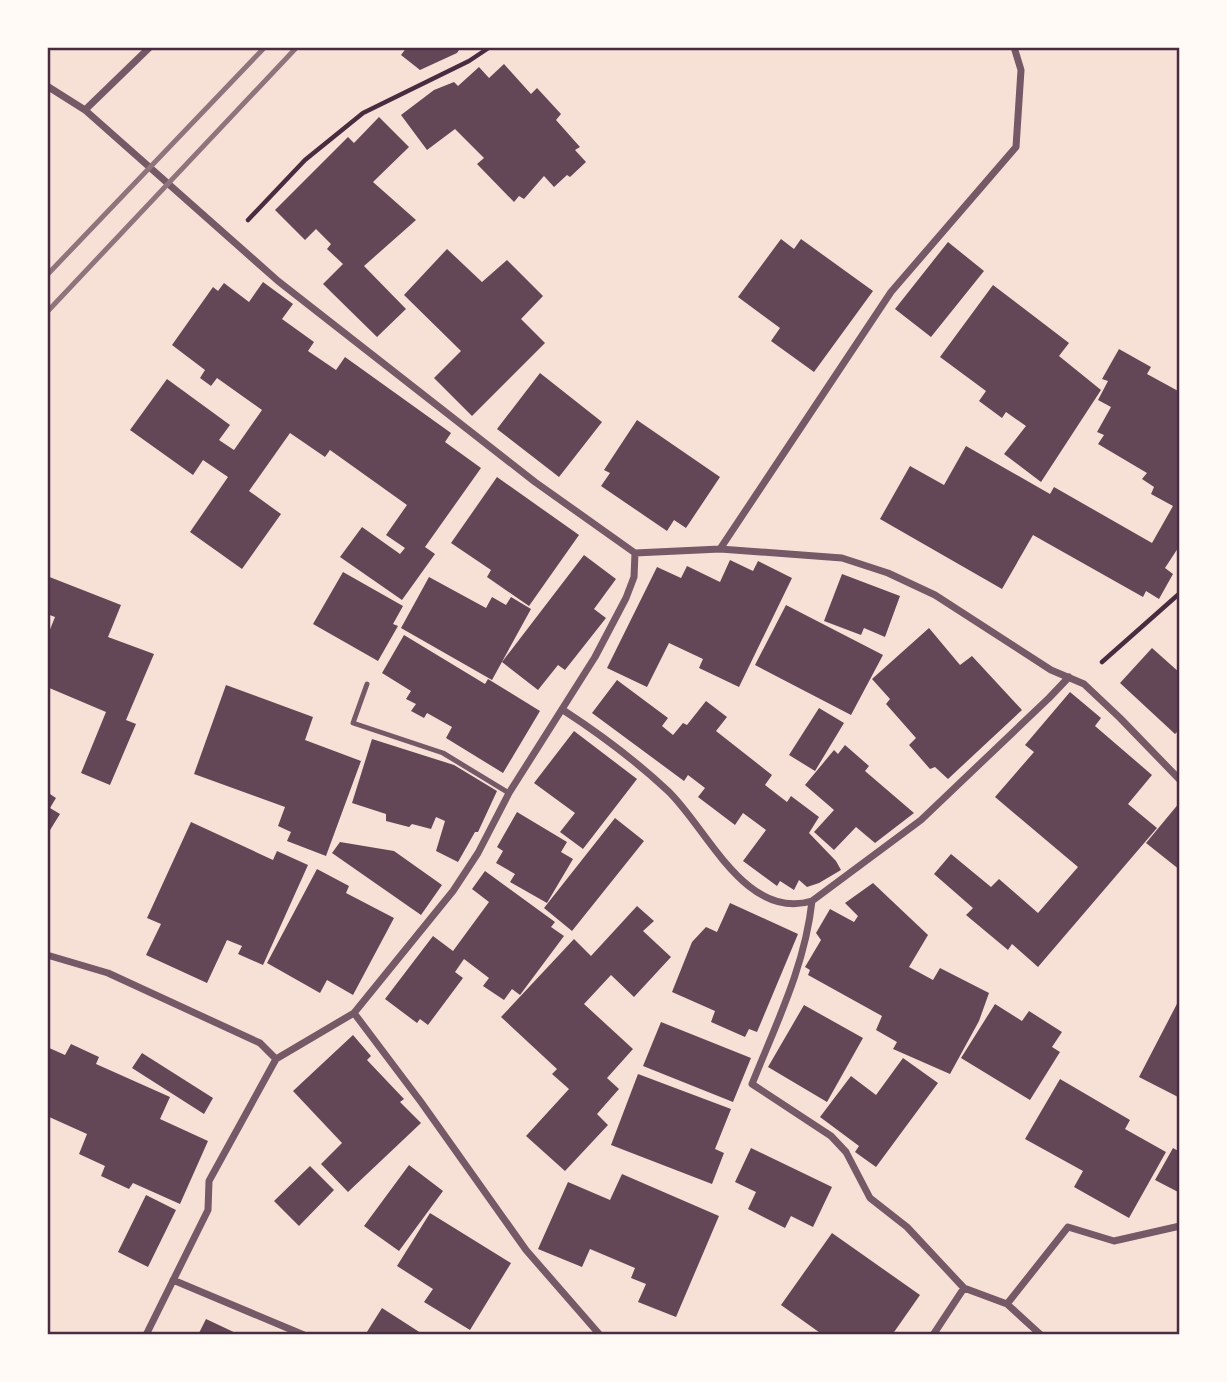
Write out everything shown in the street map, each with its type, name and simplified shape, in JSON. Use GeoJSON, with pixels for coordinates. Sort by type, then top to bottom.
{"type":"FeatureCollection","features":[{"type":"Feature","properties":{"kind":"street"},"geometry":{"type":"LineString","coordinates":[[85,110],[150,47]]}},
{"type":"Feature","properties":{"kind":"street"},"geometry":{"type":"LineString","coordinates":[[720,549],[891,292],[1016,146],[1021,70],[1014,47]]}},
{"type":"Feature","properties":{"kind":"street"},"geometry":{"type":"LineString","coordinates":[[47,86],[85,110],[278,281],[535,482],[635,553],[720,549],[842,558],[888,573],[935,595],[1051,670],[1079,682],[1120,718],[1180,780]]}},
{"type":"Feature","properties":{"kind":"street"},"geometry":{"type":"LineString","coordinates":[[146,1335],[208,1210],[209,1181],[276,1059],[354,1013],[453,891],[478,853],[509,793],[595,657],[626,598],[634,577],[635,553]]}},
{"type":"Feature","properties":{"kind":"street"},"geometry":{"type":"LineString","coordinates":[[563,710],[627,756],[671,793],[737,877],[752,889],[773,899],[799,905],[812,901],[921,820],[1069,677]]}},
{"type":"Feature","properties":{"kind":"street"},"geometry":{"type":"LineString","coordinates":[[812,901],[809,929],[797,973],[752,1084],[831,1136],[846,1152],[870,1198],[907,1227],[964,1288],[1007,1304],[1041,1335]]}},
{"type":"Feature","properties":{"kind":"street"},"geometry":{"type":"LineString","coordinates":[[47,955],[120,978],[260,1043],[276,1059]]}},
{"type":"Feature","properties":{"kind":"street"},"geometry":{"type":"LineString","coordinates":[[354,1013],[526,1250],[600,1335]]}},
{"type":"Feature","properties":{"kind":"street"},"geometry":{"type":"LineString","coordinates":[[1007,1304],[1068,1227],[1114,1241],[1180,1226]]}},
{"type":"Feature","properties":{"kind":"street"},"geometry":{"type":"LineString","coordinates":[[173,1280],[304,1335]]}},
{"type":"Feature","properties":{"kind":"street"},"geometry":{"type":"LineString","coordinates":[[933,1335],[964,1288]]}},
{"type":"Feature","properties":{"kind":"lane"},"geometry":{"type":"LineString","coordinates":[[367,684],[353,723],[443,753],[509,793]]}},
{"type":"Feature","properties":{"kind":"path"},"geometry":{"type":"LineString","coordinates":[[231,238],[305,160],[363,113],[469,61],[490,47]]}},
{"type":"Feature","properties":{"kind":"path"},"geometry":{"type":"LineString","coordinates":[[1079,682],[1180,593]]}},
{"type":"Feature","properties":{"kind":"building"},"geometry":{"type":"Polygon","coordinates":[[[407,47],[461,47],[457,53],[420,70],[401,55],[407,47]]]}},
{"type":"Feature","properties":{"kind":"building"},"geometry":{"type":"Polygon","coordinates":[[[504,64],[531,94],[537,88],[561,114],[556,120],[580,147],[575,150],[586,162],[554,187],[544,176],[524,199],[519,196],[514,202],[477,164],[484,158],[455,129],[427,150],[401,115],[434,90],[454,82],[458,86],[479,67],[489,78],[504,64]]]}},
{"type":"Feature","properties":{"kind":"building"},"geometry":{"type":"Polygon","coordinates":[[[379,117],[409,147],[373,182],[416,220],[364,266],[406,309],[377,337],[323,284],[343,264],[327,249],[331,244],[316,229],[305,240],[275,210],[348,137],[354,143],[379,117]]]}},
{"type":"Feature","properties":{"kind":"building"},"geometry":{"type":"Polygon","coordinates":[[[781,239],[794,249],[801,239],[873,291],[814,372],[771,341],[780,328],[738,297],[781,239]]]}},
{"type":"Feature","properties":{"kind":"building"},"geometry":{"type":"Polygon","coordinates":[[[948,242],[984,271],[931,337],[895,309],[948,242]]]}},
{"type":"Feature","properties":{"kind":"building"},"geometry":{"type":"Polygon","coordinates":[[[447,249],[482,282],[507,260],[543,296],[521,319],[545,343],[472,416],[434,378],[461,351],[404,295],[447,249]]]}},
{"type":"Feature","properties":{"kind":"building"},"geometry":{"type":"Polygon","coordinates":[[[263,282],[293,304],[282,319],[314,342],[308,351],[336,370],[345,357],[451,433],[445,442],[481,468],[425,547],[435,554],[402,600],[340,557],[362,527],[400,554],[405,548],[386,535],[407,505],[330,450],[325,457],[290,433],[249,491],[281,514],[242,569],[190,532],[228,477],[203,460],[193,475],[130,430],[167,379],[230,425],[219,440],[234,450],[262,410],[217,378],[211,386],[200,378],[205,370],[172,345],[213,287],[218,291],[224,283],[249,302],[263,282]]]}},
{"type":"Feature","properties":{"kind":"building"},"geometry":{"type":"Polygon","coordinates":[[[993,285],[1069,343],[1059,356],[1101,390],[1041,482],[1004,454],[1026,426],[1006,412],[1002,418],[979,401],[986,391],[940,357],[993,285]]]}},
{"type":"Feature","properties":{"kind":"building"},"geometry":{"type":"Polygon","coordinates":[[[1119,349],[1151,367],[1147,374],[1180,392],[1180,545],[1165,568],[1173,574],[1159,599],[1146,591],[1143,597],[1033,535],[1002,589],[880,519],[910,466],[944,485],[966,446],[1050,494],[1054,487],[1152,543],[1173,506],[1151,494],[1154,487],[1142,479],[1147,473],[1098,444],[1104,435],[1097,432],[1111,407],[1098,400],[1108,381],[1102,379],[1119,349]]]}},
{"type":"Feature","properties":{"kind":"building"},"geometry":{"type":"Polygon","coordinates":[[[540,373],[602,422],[559,477],[497,429],[540,373]]]}},
{"type":"Feature","properties":{"kind":"building"},"geometry":{"type":"Polygon","coordinates":[[[637,420],[720,477],[686,528],[674,520],[667,531],[601,486],[610,473],[604,470],[637,420]]]}},
{"type":"Feature","properties":{"kind":"building"},"geometry":{"type":"Polygon","coordinates":[[[497,477],[579,535],[529,606],[487,577],[491,570],[451,543],[497,477]]]}},
{"type":"Feature","properties":{"kind":"building"},"geometry":{"type":"Polygon","coordinates":[[[584,555],[616,579],[594,609],[606,618],[565,670],[558,665],[538,690],[502,662],[584,555]]]}},
{"type":"Feature","properties":{"kind":"building"},"geometry":{"type":"Polygon","coordinates":[[[730,560],[753,571],[758,561],[792,578],[739,687],[699,668],[703,659],[669,643],[647,687],[607,668],[657,567],[681,578],[687,566],[720,582],[730,560]]]}},
{"type":"Feature","properties":{"kind":"building"},"geometry":{"type":"Polygon","coordinates":[[[343,572],[403,606],[393,624],[398,626],[378,661],[313,624],[343,572]]]}},
{"type":"Feature","properties":{"kind":"building"},"geometry":{"type":"Polygon","coordinates":[[[842,574],[900,596],[885,637],[864,628],[861,635],[824,621],[842,574]]]}},
{"type":"Feature","properties":{"kind":"building"},"geometry":{"type":"Polygon","coordinates":[[[47,576],[121,605],[108,637],[154,654],[126,720],[136,724],[110,785],[81,773],[106,712],[47,687],[47,637],[55,617],[47,614],[47,576]]]}},
{"type":"Feature","properties":{"kind":"building"},"geometry":{"type":"Polygon","coordinates":[[[429,577],[486,608],[492,597],[506,605],[511,597],[531,609],[492,680],[401,628],[429,577]]]}},
{"type":"Feature","properties":{"kind":"building"},"geometry":{"type":"Polygon","coordinates":[[[786,605],[883,655],[851,715],[755,665],[786,605]]]}},
{"type":"Feature","properties":{"kind":"building"},"geometry":{"type":"Polygon","coordinates":[[[929,628],[960,665],[972,656],[1022,710],[948,779],[935,767],[930,769],[909,745],[916,738],[886,704],[890,699],[872,679],[929,628]]]}},
{"type":"Feature","properties":{"kind":"building"},"geometry":{"type":"Polygon","coordinates":[[[404,635],[485,684],[488,679],[540,711],[503,773],[446,738],[452,727],[427,713],[424,718],[411,711],[416,704],[406,699],[411,691],[382,673],[404,635]]]}},
{"type":"Feature","properties":{"kind":"building"},"geometry":{"type":"Polygon","coordinates":[[[1152,648],[1180,673],[1180,729],[1175,734],[1120,683],[1152,648]]]}},
{"type":"Feature","properties":{"kind":"building"},"geometry":{"type":"Polygon","coordinates":[[[617,680],[668,718],[662,726],[673,735],[683,723],[687,725],[706,701],[727,717],[716,731],[772,775],[765,785],[787,802],[791,796],[819,817],[809,833],[836,861],[841,870],[807,887],[799,880],[794,890],[780,881],[777,886],[743,861],[766,830],[743,813],[735,825],[698,797],[705,788],[688,775],[684,781],[592,713],[617,680]]]}},
{"type":"Feature","properties":{"kind":"building"},"geometry":{"type":"Polygon","coordinates":[[[226,685],[313,717],[305,740],[361,761],[326,856],[287,841],[291,832],[278,826],[285,807],[194,774],[226,685]]]}},
{"type":"Feature","properties":{"kind":"building"},"geometry":{"type":"Polygon","coordinates":[[[1070,692],[1101,718],[1095,726],[1152,775],[1128,804],[1157,828],[1038,967],[1012,944],[1008,950],[966,915],[973,908],[934,874],[951,854],[991,887],[999,879],[1038,913],[1078,867],[995,797],[1034,752],[1025,745],[1070,692]]]}},
{"type":"Feature","properties":{"kind":"building"},"geometry":{"type":"Polygon","coordinates":[[[819,708],[844,723],[815,771],[789,755],[819,708]]]}},
{"type":"Feature","properties":{"kind":"building"},"geometry":{"type":"Polygon","coordinates":[[[574,731],[637,779],[583,849],[560,832],[575,813],[534,783],[574,731]]]}},
{"type":"Feature","properties":{"kind":"building"},"geometry":{"type":"Polygon","coordinates":[[[372,739],[454,765],[497,791],[478,832],[475,832],[458,862],[436,851],[445,821],[436,817],[431,829],[412,824],[409,827],[386,821],[386,814],[352,803],[372,739]]]}},
{"type":"Feature","properties":{"kind":"building"},"geometry":{"type":"Polygon","coordinates":[[[845,745],[869,766],[865,771],[914,813],[875,843],[856,827],[834,850],[814,832],[834,810],[805,785],[834,750],[838,754],[845,745]]]}},
{"type":"Feature","properties":{"kind":"building"},"geometry":{"type":"Polygon","coordinates":[[[47,792],[56,798],[50,808],[60,814],[47,835],[47,792]]]}},
{"type":"Feature","properties":{"kind":"building"},"geometry":{"type":"Polygon","coordinates":[[[1180,802],[1180,870],[1146,843],[1180,802]]]}},
{"type":"Feature","properties":{"kind":"building"},"geometry":{"type":"Polygon","coordinates":[[[517,812],[567,842],[561,852],[573,859],[547,903],[510,882],[515,874],[496,863],[503,851],[497,847],[517,812]]]}},
{"type":"Feature","properties":{"kind":"building"},"geometry":{"type":"Polygon","coordinates":[[[615,818],[644,841],[572,931],[544,908],[615,818]]]}},
{"type":"Feature","properties":{"kind":"building"},"geometry":{"type":"Polygon","coordinates":[[[191,822],[273,860],[277,851],[308,865],[263,965],[238,954],[242,946],[227,940],[207,983],[146,955],[161,924],[147,918],[191,822]]]}},
{"type":"Feature","properties":{"kind":"building"},"geometry":{"type":"Polygon","coordinates":[[[340,842],[394,851],[442,885],[421,915],[332,853],[340,842]]]}},
{"type":"Feature","properties":{"kind":"building"},"geometry":{"type":"Polygon","coordinates":[[[317,869],[349,886],[346,893],[394,918],[353,995],[327,980],[320,993],[267,963],[317,869]]]}},
{"type":"Feature","properties":{"kind":"building"},"geometry":{"type":"Polygon","coordinates":[[[485,871],[555,922],[551,927],[564,936],[520,995],[512,989],[504,1000],[483,986],[489,978],[464,959],[455,972],[463,978],[428,1025],[420,1019],[417,1023],[385,999],[433,936],[453,951],[489,902],[472,889],[485,871]]]}},
{"type":"Feature","properties":{"kind":"building"},"geometry":{"type":"Polygon","coordinates":[[[873,883],[928,935],[909,967],[933,980],[940,968],[989,993],[979,1021],[950,1074],[893,1049],[897,1042],[876,1030],[882,1016],[808,975],[810,970],[805,967],[821,940],[816,933],[830,909],[854,922],[858,916],[845,903],[873,883]]]}},
{"type":"Feature","properties":{"kind":"building"},"geometry":{"type":"Polygon","coordinates":[[[730,903],[798,934],[757,1032],[749,1029],[745,1037],[711,1022],[715,1011],[672,992],[692,942],[706,927],[717,932],[730,903]]]}},
{"type":"Feature","properties":{"kind":"building"},"geometry":{"type":"Polygon","coordinates":[[[637,906],[654,921],[643,931],[671,957],[634,997],[611,975],[584,1004],[633,1049],[607,1078],[619,1089],[597,1114],[608,1125],[565,1171],[526,1136],[569,1089],[552,1074],[557,1069],[501,1017],[574,939],[591,956],[637,906]]]}},
{"type":"Feature","properties":{"kind":"building"},"geometry":{"type":"Polygon","coordinates":[[[1180,998],[1180,1098],[1139,1077],[1180,998]]]}},
{"type":"Feature","properties":{"kind":"building"},"geometry":{"type":"Polygon","coordinates":[[[995,1004],[1022,1021],[1029,1011],[1062,1032],[1052,1047],[1060,1052],[1030,1100],[961,1058],[995,1004]]]}},
{"type":"Feature","properties":{"kind":"building"},"geometry":{"type":"Polygon","coordinates":[[[804,1005],[863,1038],[827,1102],[768,1067],[804,1005]]]}},
{"type":"Feature","properties":{"kind":"building"},"geometry":{"type":"Polygon","coordinates":[[[661,1022],[751,1058],[733,1102],[643,1066],[661,1022]]]}},
{"type":"Feature","properties":{"kind":"building"},"geometry":{"type":"Polygon","coordinates":[[[353,1035],[371,1056],[367,1060],[404,1099],[400,1102],[421,1123],[348,1192],[321,1164],[342,1143],[293,1091],[353,1035]]]}},
{"type":"Feature","properties":{"kind":"building"},"geometry":{"type":"Polygon","coordinates":[[[71,1044],[99,1057],[96,1064],[170,1097],[160,1119],[208,1141],[180,1204],[133,1183],[129,1189],[101,1176],[105,1166],[79,1154],[87,1134],[47,1116],[47,1047],[65,1055],[71,1044]]]}},
{"type":"Feature","properties":{"kind":"building"},"geometry":{"type":"Polygon","coordinates":[[[142,1053],[213,1098],[204,1114],[132,1068],[142,1053]]]}},
{"type":"Feature","properties":{"kind":"building"},"geometry":{"type":"Polygon","coordinates":[[[903,1058],[938,1083],[876,1167],[855,1152],[859,1146],[820,1117],[851,1076],[876,1095],[903,1058]]]}},
{"type":"Feature","properties":{"kind":"building"},"geometry":{"type":"Polygon","coordinates":[[[638,1074],[731,1109],[715,1149],[724,1153],[712,1184],[611,1145],[638,1074]]]}},
{"type":"Feature","properties":{"kind":"building"},"geometry":{"type":"Polygon","coordinates":[[[1060,1079],[1130,1120],[1125,1129],[1166,1152],[1129,1218],[1074,1187],[1083,1171],[1025,1139],[1060,1079]]]}},
{"type":"Feature","properties":{"kind":"building"},"geometry":{"type":"Polygon","coordinates":[[[751,1148],[832,1187],[813,1227],[791,1216],[785,1228],[748,1209],[756,1192],[735,1182],[751,1148]]]}},
{"type":"Feature","properties":{"kind":"building"},"geometry":{"type":"Polygon","coordinates":[[[1173,1148],[1180,1152],[1180,1193],[1155,1180],[1173,1148]]]}},
{"type":"Feature","properties":{"kind":"building"},"geometry":{"type":"Polygon","coordinates":[[[409,1165],[443,1191],[399,1251],[364,1226],[409,1165]]]}},
{"type":"Feature","properties":{"kind":"building"},"geometry":{"type":"Polygon","coordinates":[[[310,1166],[334,1190],[299,1226],[274,1201],[310,1166]]]}},
{"type":"Feature","properties":{"kind":"building"},"geometry":{"type":"Polygon","coordinates":[[[622,1174],[719,1216],[676,1317],[638,1302],[646,1284],[631,1278],[635,1268],[590,1249],[582,1267],[538,1249],[568,1182],[610,1200],[622,1174]]]}},
{"type":"Feature","properties":{"kind":"building"},"geometry":{"type":"Polygon","coordinates":[[[146,1195],[176,1210],[148,1267],[118,1252],[146,1195]]]}},
{"type":"Feature","properties":{"kind":"building"},"geometry":{"type":"Polygon","coordinates":[[[430,1213],[511,1263],[470,1330],[424,1302],[433,1289],[397,1266],[430,1213]]]}},
{"type":"Feature","properties":{"kind":"building"},"geometry":{"type":"Polygon","coordinates":[[[832,1233],[920,1295],[892,1335],[823,1335],[781,1305],[832,1233]]]}},
{"type":"Feature","properties":{"kind":"building"},"geometry":{"type":"Polygon","coordinates":[[[382,1308],[424,1335],[365,1335],[382,1308]]]}},
{"type":"Feature","properties":{"kind":"building"},"geometry":{"type":"Polygon","coordinates":[[[206,1319],[240,1335],[198,1335],[206,1319]]]}},
{"type":"Feature","properties":{"kind":"railway"},"geometry":{"type":"LineString","coordinates":[[47,275],[265,47]]}},
{"type":"Feature","properties":{"kind":"railway"},"geometry":{"type":"LineString","coordinates":[[47,312],[297,47]]}}]}
